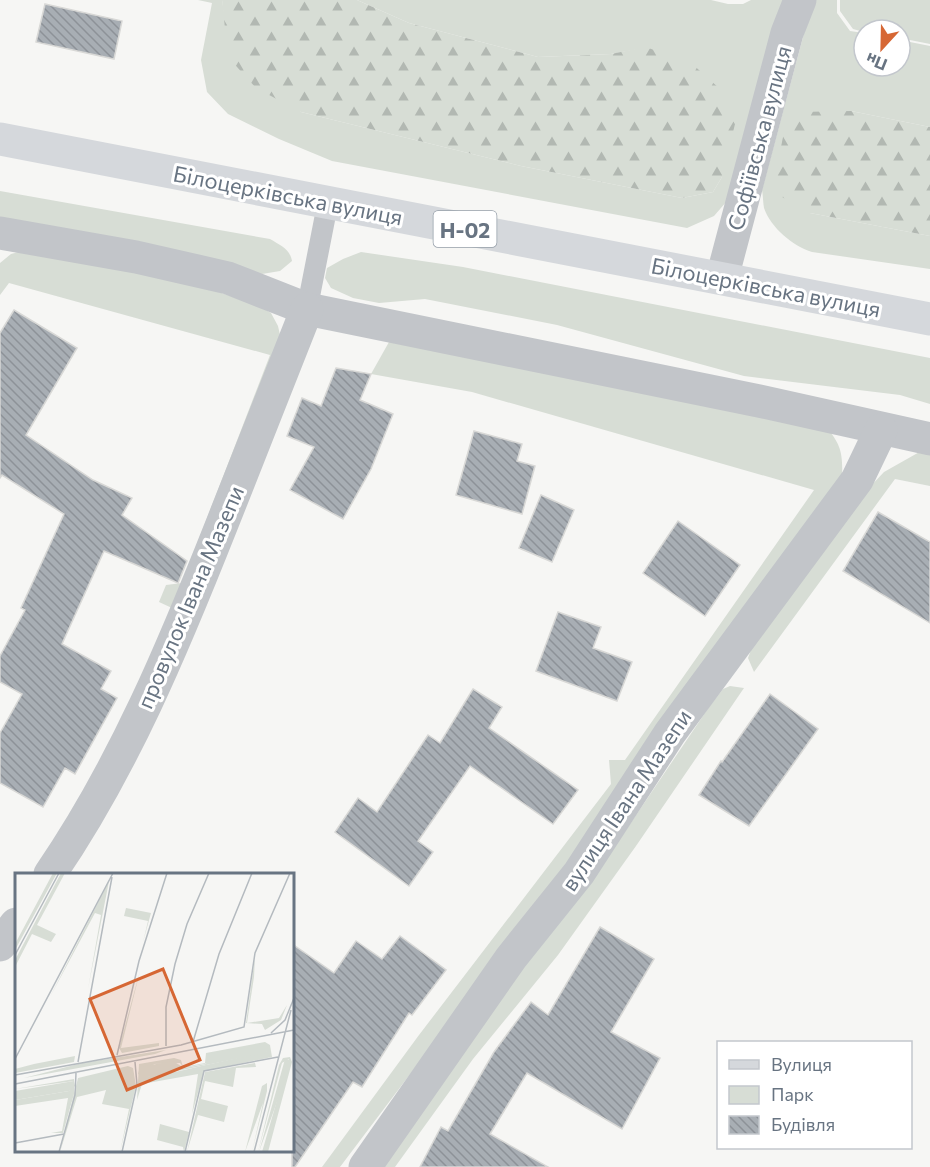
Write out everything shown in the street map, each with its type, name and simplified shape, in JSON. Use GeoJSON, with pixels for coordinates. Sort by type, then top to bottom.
{"type":"FeatureCollection","features":[{"type":"Feature","properties":{"kind":"main road","name":"Білоцерківська вулиця"},"geometry":{"type":"LineString","coordinates":[[0,139],[930,320]]}},
{"type":"Feature","properties":{"kind":"street","name":"Софіївська вулиця"},"geometry":{"type":"LineString","coordinates":[[722,278],[787,33],[800,0]]}},
{"type":"Feature","properties":{"kind":"street"},"geometry":{"type":"LineString","coordinates":[[0,233],[136,257],[228,278],[307,309],[759,401],[880,430],[930,439]]}},
{"type":"Feature","properties":{"kind":"street","name":"провулок Івана Мазепи"},"geometry":{"type":"LineString","coordinates":[[51,873],[72,842],[133,733],[193,596],[307,309]]}},
{"type":"Feature","properties":{"kind":"street","name":"вулиця Івана Мазепи"},"geometry":{"type":"LineString","coordinates":[[365,1167],[511,958],[579,873],[670,733],[857,480],[880,430]]}},
{"type":"Feature","properties":{"kind":"street"},"geometry":{"type":"LineString","coordinates":[[0,945],[15,925]]}},
{"type":"Feature","properties":{"kind":"lane"},"geometry":{"type":"LineString","coordinates":[[307,309],[328,202]]}},
{"type":"Feature","properties":{"kind":"green space"},"geometry":{"type":"Polygon","coordinates":[[[198,0],[222,0],[224,12],[301,112],[521,166],[682,198],[713,192],[722,177],[645,48],[611,54],[538,57],[409,23],[357,0],[711,0],[728,4],[743,4],[751,0],[784,0],[727,201],[714,216],[687,228],[332,161],[279,139],[228,114],[207,92],[201,60],[212,3],[198,0]]]}},
{"type":"Feature","properties":{"kind":"green space"},"geometry":{"type":"Polygon","coordinates":[[[222,0],[357,0],[409,23],[538,57],[611,54],[645,47],[689,61],[720,89],[735,124],[722,177],[713,192],[682,198],[521,166],[301,112],[256,88],[228,57],[222,0]]]}},
{"type":"Feature","properties":{"kind":"green space"},"geometry":{"type":"Polygon","coordinates":[[[813,0],[837,0],[837,13],[852,31],[852,78],[912,78],[912,42],[930,46],[930,127],[851,111],[810,213],[930,236],[930,269],[812,252],[797,245],[777,229],[767,215],[762,190],[813,0]]]}},
{"type":"Feature","properties":{"kind":"green space"},"geometry":{"type":"Polygon","coordinates":[[[840,0],[930,0],[930,44],[912,40],[912,18],[852,18],[852,28],[840,11],[840,0]]]}},
{"type":"Feature","properties":{"kind":"green space"},"geometry":{"type":"Polygon","coordinates":[[[851,111],[930,127],[930,236],[810,213],[782,197],[776,172],[783,137],[798,112],[851,111]]]}},
{"type":"Feature","properties":{"kind":"green space"},"geometry":{"type":"Polygon","coordinates":[[[0,191],[270,239],[287,250],[292,261],[280,271],[262,274],[0,220],[0,191]]]}},
{"type":"Feature","properties":{"kind":"green space"},"geometry":{"type":"Polygon","coordinates":[[[26,250],[201,286],[257,305],[271,313],[278,326],[280,335],[186,572],[270,355],[9,283],[0,295],[0,263],[11,254],[26,250]]]}},
{"type":"Feature","properties":{"kind":"green space"},"geometry":{"type":"Polygon","coordinates":[[[361,252],[463,267],[930,358],[930,404],[900,395],[744,376],[557,325],[425,299],[379,303],[353,298],[331,288],[325,278],[327,268],[361,252]]]}},
{"type":"Feature","properties":{"kind":"green space"},"geometry":{"type":"Polygon","coordinates":[[[389,342],[826,427],[840,450],[842,477],[580,849],[340,1167],[322,1167],[419,1035],[611,784],[609,760],[625,760],[814,490],[472,392],[371,374],[389,342]]]}},
{"type":"Feature","properties":{"kind":"green space"},"geometry":{"type":"Polygon","coordinates":[[[930,446],[930,486],[895,479],[754,672],[748,658],[755,639],[867,490],[884,472],[930,446]]]}},
{"type":"Feature","properties":{"kind":"green space"},"geometry":{"type":"Polygon","coordinates":[[[182,583],[172,608],[159,602],[166,585],[182,583]]]}},
{"type":"Feature","properties":{"kind":"green space"},"geometry":{"type":"Polygon","coordinates":[[[730,686],[744,688],[558,955],[473,1059],[395,1167],[382,1167],[478,1026],[622,836],[709,707],[723,689],[730,686]]]}},
{"type":"Feature","properties":{"kind":"building"},"geometry":{"type":"Polygon","coordinates":[[[45,4],[122,21],[114,59],[36,42],[45,4]]]}},
{"type":"Feature","properties":{"kind":"building"},"geometry":{"type":"Polygon","coordinates":[[[14,310],[77,348],[26,435],[93,480],[132,498],[122,515],[187,561],[178,583],[104,551],[62,644],[111,671],[101,689],[117,698],[75,774],[65,768],[43,807],[0,783],[0,733],[22,694],[0,682],[0,656],[25,610],[21,608],[64,514],[2,475],[0,478],[0,333],[14,310]]]}},
{"type":"Feature","properties":{"kind":"building"},"geometry":{"type":"Polygon","coordinates":[[[336,368],[371,374],[360,400],[393,414],[371,469],[343,519],[290,490],[314,447],[287,436],[302,398],[321,406],[336,368]]]}},
{"type":"Feature","properties":{"kind":"building"},"geometry":{"type":"Polygon","coordinates":[[[474,431],[522,444],[517,461],[535,466],[522,514],[456,495],[474,431]]]}},
{"type":"Feature","properties":{"kind":"building"},"geometry":{"type":"Polygon","coordinates":[[[541,495],[574,510],[552,562],[519,548],[541,495]]]}},
{"type":"Feature","properties":{"kind":"building"},"geometry":{"type":"Polygon","coordinates":[[[878,512],[930,542],[930,623],[843,571],[878,512]]]}},
{"type":"Feature","properties":{"kind":"building"},"geometry":{"type":"Polygon","coordinates":[[[678,521],[740,565],[705,616],[643,573],[678,521]]]}},
{"type":"Feature","properties":{"kind":"building"},"geometry":{"type":"Polygon","coordinates":[[[558,612],[601,627],[593,648],[632,662],[617,701],[536,671],[558,612]]]}},
{"type":"Feature","properties":{"kind":"building"},"geometry":{"type":"Polygon","coordinates":[[[473,689],[502,707],[489,728],[578,790],[553,824],[470,766],[418,841],[433,852],[409,886],[335,832],[358,798],[377,812],[428,735],[440,743],[473,689]]]}},
{"type":"Feature","properties":{"kind":"building"},"geometry":{"type":"Polygon","coordinates":[[[770,694],[818,729],[749,826],[699,795],[770,694]]]}},
{"type":"Feature","properties":{"kind":"building"},"geometry":{"type":"Polygon","coordinates":[[[600,927],[654,959],[611,1032],[660,1058],[622,1129],[527,1073],[490,1134],[548,1167],[420,1167],[441,1127],[448,1131],[494,1052],[531,1002],[548,1015],[600,927]]]}},
{"type":"Feature","properties":{"kind":"building"},"geometry":{"type":"Polygon","coordinates":[[[400,936],[446,970],[412,1015],[409,1013],[362,1087],[353,1082],[295,1167],[292,1167],[292,1152],[294,1152],[294,945],[334,973],[356,941],[382,959],[400,936]]]}}]}
